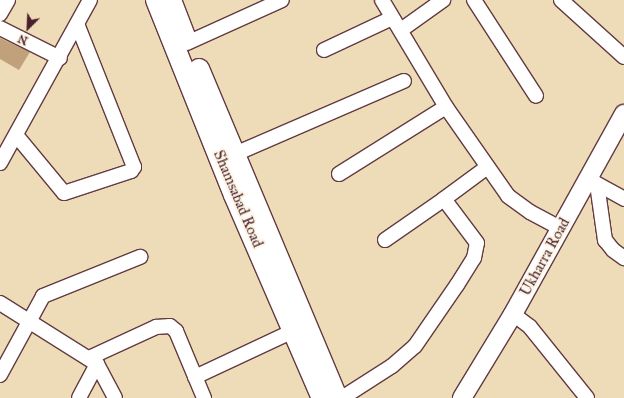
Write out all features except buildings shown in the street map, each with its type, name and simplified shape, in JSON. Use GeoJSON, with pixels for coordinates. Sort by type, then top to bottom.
{"type":"FeatureCollection","features":[{"type":"Feature","properties":{"kind":"main road","name":"Shamsabad Road"},"geometry":{"type":"LineString","coordinates":[[156,0],[292,331],[322,398]]}},
{"type":"Feature","properties":{"kind":"main road","name":"Shamsabad Road"},"geometry":{"type":"LineString","coordinates":[[171,0],[187,43],[337,398]]}},
{"type":"Feature","properties":{"kind":"street"},"geometry":{"type":"LineString","coordinates":[[0,14],[8,0]]}},
{"type":"Feature","properties":{"kind":"street"},"geometry":{"type":"LineString","coordinates":[[0,163],[60,58],[90,0]]}},
{"type":"Feature","properties":{"kind":"street"},"geometry":{"type":"LineString","coordinates":[[187,43],[282,0]]}},
{"type":"Feature","properties":{"kind":"street"},"geometry":{"type":"LineString","coordinates":[[382,0],[446,107],[486,168],[508,196],[530,212],[560,228]]}},
{"type":"Feature","properties":{"kind":"street"},"geometry":{"type":"LineString","coordinates":[[401,30],[444,0]]}},
{"type":"Feature","properties":{"kind":"street"},"geometry":{"type":"LineString","coordinates":[[474,0],[536,96]]}},
{"type":"Feature","properties":{"kind":"street"},"geometry":{"type":"LineString","coordinates":[[561,0],[624,57]]}},
{"type":"Feature","properties":{"kind":"street"},"geometry":{"type":"LineString","coordinates":[[324,50],[392,18]]}},
{"type":"Feature","properties":{"kind":"street"},"geometry":{"type":"LineString","coordinates":[[16,135],[64,193],[132,171],[134,167],[77,24]]}},
{"type":"Feature","properties":{"kind":"street"},"geometry":{"type":"LineString","coordinates":[[0,28],[60,58]]}},
{"type":"Feature","properties":{"kind":"street"},"geometry":{"type":"LineString","coordinates":[[235,154],[404,81]]}},
{"type":"Feature","properties":{"kind":"street"},"geometry":{"type":"LineString","coordinates":[[339,174],[446,107]]}},
{"type":"Feature","properties":{"kind":"street","name":"Ukharra Road"},"geometry":{"type":"LineString","coordinates":[[462,398],[513,314],[560,228],[593,181],[624,114]]}},
{"type":"Feature","properties":{"kind":"street"},"geometry":{"type":"LineString","coordinates":[[385,240],[486,168]]}},
{"type":"Feature","properties":{"kind":"street"},"geometry":{"type":"LineString","coordinates":[[593,181],[624,199]]}},
{"type":"Feature","properties":{"kind":"street"},"geometry":{"type":"LineString","coordinates":[[593,181],[605,240],[613,250],[624,258]]}},
{"type":"Feature","properties":{"kind":"street"},"geometry":{"type":"LineString","coordinates":[[342,398],[392,366],[415,346],[474,258],[477,243],[444,199]]}},
{"type":"Feature","properties":{"kind":"street"},"geometry":{"type":"LineString","coordinates":[[0,375],[40,301],[48,294],[140,257]]}},
{"type":"Feature","properties":{"kind":"street"},"geometry":{"type":"LineString","coordinates":[[0,303],[94,360],[115,398]]}},
{"type":"Feature","properties":{"kind":"street"},"geometry":{"type":"LineString","coordinates":[[513,314],[530,327],[587,398]]}},
{"type":"Feature","properties":{"kind":"street"},"geometry":{"type":"LineString","coordinates":[[79,398],[94,360],[163,324],[176,331],[204,398]]}},
{"type":"Feature","properties":{"kind":"street"},"geometry":{"type":"LineString","coordinates":[[195,377],[292,331]]}}]}
